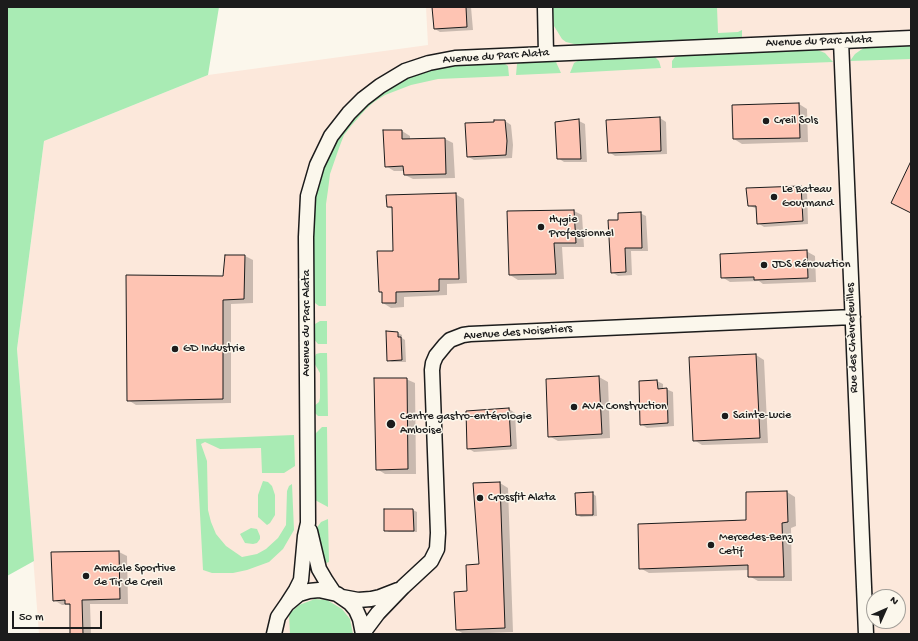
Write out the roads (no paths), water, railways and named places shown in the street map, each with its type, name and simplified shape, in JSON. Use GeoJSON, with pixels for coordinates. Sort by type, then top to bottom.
{"type":"FeatureCollection","features":[{"type":"Feature","properties":{"kind":"street"},"geometry":{"type":"LineString","coordinates":[[545,7],[546,54]]}},
{"type":"Feature","properties":{"kind":"street","name":"Avenue du Parc Alata"},"geometry":{"type":"LineString","coordinates":[[274,634],[278,617],[301,580],[305,536],[308,523],[307,205],[313,176],[326,146],[342,121],[359,102],[380,86],[405,71],[429,63],[456,58],[911,38]]}},
{"type":"Feature","properties":{"kind":"street","name":"Rue des Chèvrefeuilles"},"geometry":{"type":"LineString","coordinates":[[841,41],[866,634]]}},
{"type":"Feature","properties":{"kind":"street","name":"Avenue des Noisetiers"},"geometry":{"type":"LineString","coordinates":[[363,634],[373,619],[403,587],[432,560],[437,549],[438,534],[432,370],[436,356],[450,340],[470,334],[853,317]]}},
{"type":"Feature","properties":{"kind":"street","name":"Avenue du Parc Alata"},"geometry":{"type":"LineString","coordinates":[[308,523],[320,569],[326,582],[338,595],[353,606],[362,624],[363,634]]}},
{"type":"Feature","properties":{"kind":"street","name":"Avenue des Noisetiers"},"geometry":{"type":"LineString","coordinates":[[286,604],[299,594],[308,591],[319,590],[358,600],[371,599],[388,594],[403,587]]}},
{"type":"Feature","properties":{"kind":"place","name":"Creil Sols"},"geometry":{"type":"Point","coordinates":[766,121]}},
{"type":"Feature","properties":{"kind":"place","name":"Le Bateau Gourmand"},"geometry":{"type":"Point","coordinates":[774,197]}},
{"type":"Feature","properties":{"kind":"place","name":"Hygie Professionnel"},"geometry":{"type":"Point","coordinates":[541,227]}},
{"type":"Feature","properties":{"kind":"place","name":"JDS Rénovation"},"geometry":{"type":"Point","coordinates":[764,265]}},
{"type":"Feature","properties":{"kind":"place","name":"GD Industrie"},"geometry":{"type":"Point","coordinates":[175,349]}},
{"type":"Feature","properties":{"kind":"place","name":"AVA Construction"},"geometry":{"type":"Point","coordinates":[574,407]}},
{"type":"Feature","properties":{"kind":"place","name":"Sainte-Lucie"},"geometry":{"type":"Point","coordinates":[725,416]}},
{"type":"Feature","properties":{"kind":"place","name":"Centre gastro-entérologie Amboise"},"geometry":{"type":"Point","coordinates":[391,424]}},
{"type":"Feature","properties":{"kind":"place","name":"Crossfit Alata"},"geometry":{"type":"Point","coordinates":[480,498]}},
{"type":"Feature","properties":{"kind":"place","name":"Mercedes-Benz Cetif"},"geometry":{"type":"Point","coordinates":[711,545]}},
{"type":"Feature","properties":{"kind":"place","name":"Amicale Sportive de Tir de Creil"},"geometry":{"type":"Point","coordinates":[86,576]}}]}
